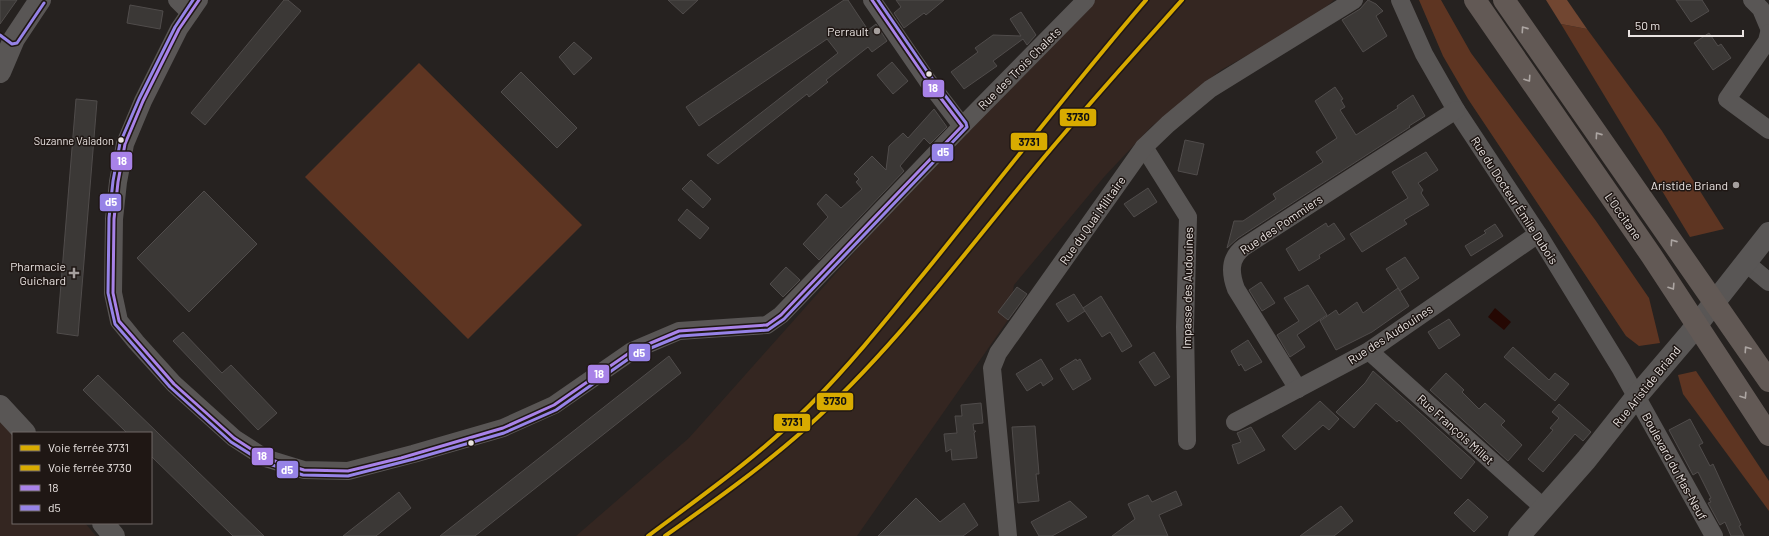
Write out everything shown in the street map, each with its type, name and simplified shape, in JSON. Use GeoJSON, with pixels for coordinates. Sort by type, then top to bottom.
{"type":"FeatureCollection","features":[{"type":"Feature","properties":{"kind":"highway","name":"L'Occitane"},"geometry":{"type":"LineString","coordinates":[[1475,0],[1651,255],[1769,435]]}},
{"type":"Feature","properties":{"kind":"highway"},"geometry":{"type":"LineString","coordinates":[[1504,0],[1769,381]]}},
{"type":"Feature","properties":{"kind":"street"},"geometry":{"type":"LineString","coordinates":[[0,72],[7,34],[40,0]]}},
{"type":"Feature","properties":{"kind":"street"},"geometry":{"type":"LineString","coordinates":[[176,0],[194,6]]}},
{"type":"Feature","properties":{"kind":"street"},"geometry":{"type":"LineString","coordinates":[[872,0],[927,80],[962,126]]}},
{"type":"Feature","properties":{"kind":"street","name":"Rue des Trois Chalets"},"geometry":{"type":"LineString","coordinates":[[194,6],[179,29],[143,101],[125,144],[118,182],[114,219],[113,292],[120,321],[136,342],[174,384],[234,438],[265,458],[304,470],[348,471],[401,458],[503,428],[554,406],[632,351],[679,331],[767,325],[781,315],[962,126],[1086,0]]}},
{"type":"Feature","properties":{"kind":"street","name":"Rue du Quai Militaire"},"geometry":{"type":"LineString","coordinates":[[1008,536],[992,368],[998,353],[1144,148],[1177,115],[1210,89],[1354,0]]}},
{"type":"Feature","properties":{"kind":"street","name":"Rue du Docteur Émile Dubois"},"geometry":{"type":"LineString","coordinates":[[1400,0],[1424,54],[1456,110],[1538,234],[1621,369],[1636,397]]}},
{"type":"Feature","properties":{"kind":"street"},"geometry":{"type":"LineString","coordinates":[[1752,0],[1761,9],[1769,28]]}},
{"type":"Feature","properties":{"kind":"street"},"geometry":{"type":"LineString","coordinates":[[1769,33],[1768,41],[1727,98],[1769,130]]}},
{"type":"Feature","properties":{"kind":"street","name":"Rue des Pommiers"},"geometry":{"type":"LineString","coordinates":[[1298,389],[1236,289],[1232,278],[1231,268],[1233,258],[1237,252],[1244,247],[1456,110]]}},
{"type":"Feature","properties":{"kind":"street","name":"Impasse des Audouines"},"geometry":{"type":"LineString","coordinates":[[1144,148],[1188,217],[1185,327],[1187,440]]}},
{"type":"Feature","properties":{"kind":"street","name":"Rue Aristide Briand"},"geometry":{"type":"LineString","coordinates":[[1518,536],[1586,460],[1636,397],[1688,336],[1769,233]]}},
{"type":"Feature","properties":{"kind":"street","name":"Rue des Audouines"},"geometry":{"type":"LineString","coordinates":[[1234,422],[1298,389],[1368,350],[1538,234]]}},
{"type":"Feature","properties":{"kind":"street"},"geometry":{"type":"LineString","coordinates":[[1745,262],[1769,282]]}},
{"type":"Feature","properties":{"kind":"street","name":"Rue François Millet"},"geometry":{"type":"LineString","coordinates":[[1368,350],[1544,508]]}},
{"type":"Feature","properties":{"kind":"street","name":"Boulevard du Mas-Neuf"},"geometry":{"type":"LineString","coordinates":[[1636,397],[1714,536]]}},
{"type":"Feature","properties":{"kind":"street"},"geometry":{"type":"LineString","coordinates":[[0,406],[24,432]]}},
{"type":"Feature","properties":{"kind":"street"},"geometry":{"type":"LineString","coordinates":[[103,524],[114,536]]}},
{"type":"Feature","properties":{"kind":"shaded area"},"geometry":{"type":"Polygon","coordinates":[[[1079,0],[1334,0],[1311,20],[1221,70],[1151,127],[1104,177],[1014,285],[1008,320],[857,536],[576,536],[689,438],[1079,0]]]}},
{"type":"Feature","properties":{"kind":"shaded area"},"geometry":{"type":"Polygon","coordinates":[[[1419,0],[1441,0],[1471,53],[1596,221],[1649,298],[1660,343],[1639,346],[1626,336],[1468,99],[1443,56],[1419,0]]]}},
{"type":"Feature","properties":{"kind":"shaded area"},"geometry":{"type":"Polygon","coordinates":[[[1546,0],[1567,0],[1587,29],[1561,24],[1546,0]]]}},
{"type":"Feature","properties":{"kind":"shaded area"},"geometry":{"type":"Polygon","coordinates":[[[1561,24],[1587,29],[1662,131],[1724,229],[1690,237],[1561,24]]]}},
{"type":"Feature","properties":{"kind":"shaded area"},"geometry":{"type":"Polygon","coordinates":[[[419,63],[582,225],[468,339],[305,177],[419,63]]]}},
{"type":"Feature","properties":{"kind":"shaded area"},"geometry":{"type":"Polygon","coordinates":[[[1495,308],[1511,322],[1504,330],[1488,317],[1495,308]]]}},
{"type":"Feature","properties":{"kind":"shaded area"},"geometry":{"type":"Polygon","coordinates":[[[1696,371],[1769,481],[1769,511],[1683,394],[1678,375],[1696,371]]]}},
{"type":"Feature","properties":{"kind":"shaded area"},"geometry":{"type":"Polygon","coordinates":[[[0,417],[12,432],[12,524],[86,524],[96,536],[0,536],[0,417]]]}},
{"type":"Feature","properties":{"kind":"building"},"geometry":{"type":"Polygon","coordinates":[[[0,0],[17,0],[0,24],[0,0]]]}},
{"type":"Feature","properties":{"kind":"building"},"geometry":{"type":"Polygon","coordinates":[[[284,0],[288,0],[301,11],[205,125],[191,113],[284,0]]]}},
{"type":"Feature","properties":{"kind":"building"},"geometry":{"type":"Polygon","coordinates":[[[668,0],[698,0],[683,14],[668,0]]]}},
{"type":"Feature","properties":{"kind":"building"},"geometry":{"type":"Polygon","coordinates":[[[844,0],[848,0],[868,30],[876,24],[887,41],[872,52],[868,47],[826,80],[828,82],[809,97],[807,94],[718,164],[707,155],[838,53],[827,39],[699,126],[686,107],[844,0]]]}},
{"type":"Feature","properties":{"kind":"building"},"geometry":{"type":"Polygon","coordinates":[[[896,0],[944,0],[926,15],[924,13],[904,28],[894,13],[901,7],[896,0]]]}},
{"type":"Feature","properties":{"kind":"building"},"geometry":{"type":"Polygon","coordinates":[[[1368,0],[1376,4],[1383,11],[1376,16],[1387,36],[1363,52],[1342,20],[1360,9],[1368,0]]]}},
{"type":"Feature","properties":{"kind":"building"},"geometry":{"type":"Polygon","coordinates":[[[1676,0],[1702,0],[1709,11],[1691,22],[1676,0]]]}},
{"type":"Feature","properties":{"kind":"building"},"geometry":{"type":"Polygon","coordinates":[[[130,5],[163,11],[160,29],[127,23],[130,5]]]}},
{"type":"Feature","properties":{"kind":"building"},"geometry":{"type":"Polygon","coordinates":[[[1021,12],[1036,35],[1027,45],[1023,39],[993,61],[997,66],[964,89],[951,72],[978,52],[975,48],[993,35],[1021,36],[1010,19],[1021,12]]]}},
{"type":"Feature","properties":{"kind":"building"},"geometry":{"type":"Polygon","coordinates":[[[1709,33],[1718,46],[1721,44],[1731,58],[1713,70],[1694,43],[1709,33]]]}},
{"type":"Feature","properties":{"kind":"building"},"geometry":{"type":"Polygon","coordinates":[[[574,42],[592,58],[574,75],[559,57],[574,42]]]}},
{"type":"Feature","properties":{"kind":"building"},"geometry":{"type":"Polygon","coordinates":[[[892,62],[908,81],[893,94],[877,75],[892,62]]]}},
{"type":"Feature","properties":{"kind":"building"},"geometry":{"type":"Polygon","coordinates":[[[521,72],[577,128],[557,148],[501,92],[521,72]]]}},
{"type":"Feature","properties":{"kind":"building"},"geometry":{"type":"Polygon","coordinates":[[[1335,87],[1343,99],[1341,100],[1345,107],[1340,110],[1356,135],[1398,108],[1397,106],[1413,95],[1425,116],[1238,238],[1227,248],[1234,221],[1243,221],[1276,199],[1273,194],[1323,162],[1316,152],[1337,138],[1315,101],[1335,87]]]}},
{"type":"Feature","properties":{"kind":"building"},"geometry":{"type":"Polygon","coordinates":[[[76,99],[97,101],[78,336],[57,333],[76,99]]]}},
{"type":"Feature","properties":{"kind":"building"},"geometry":{"type":"Polygon","coordinates":[[[934,109],[947,127],[930,144],[924,138],[900,166],[904,171],[819,260],[803,244],[828,217],[817,204],[826,194],[841,208],[862,189],[856,182],[859,179],[854,174],[872,156],[886,170],[889,146],[903,133],[908,138],[934,109]]]}},
{"type":"Feature","properties":{"kind":"building"},"geometry":{"type":"Polygon","coordinates":[[[1185,140],[1204,144],[1197,175],[1178,171],[1185,140]]]}},
{"type":"Feature","properties":{"kind":"building"},"geometry":{"type":"Polygon","coordinates":[[[1426,152],[1438,170],[1418,183],[1423,190],[1421,193],[1429,205],[1404,220],[1407,224],[1362,252],[1350,234],[1408,198],[1392,172],[1426,152]]]}},
{"type":"Feature","properties":{"kind":"building"},"geometry":{"type":"Polygon","coordinates":[[[691,180],[711,199],[703,208],[682,189],[691,180]]]}},
{"type":"Feature","properties":{"kind":"building"},"geometry":{"type":"Polygon","coordinates":[[[1148,188],[1157,202],[1134,217],[1124,204],[1148,188]]]}},
{"type":"Feature","properties":{"kind":"building"},"geometry":{"type":"Polygon","coordinates":[[[204,191],[257,244],[189,312],[137,258],[204,191]]]}},
{"type":"Feature","properties":{"kind":"building"},"geometry":{"type":"Polygon","coordinates":[[[687,209],[709,228],[700,239],[678,220],[687,209]]]}},
{"type":"Feature","properties":{"kind":"building"},"geometry":{"type":"Polygon","coordinates":[[[1326,223],[1328,227],[1334,223],[1345,239],[1319,255],[1320,258],[1299,271],[1286,249],[1326,223]]]}},
{"type":"Feature","properties":{"kind":"building"},"geometry":{"type":"Polygon","coordinates":[[[1495,224],[1503,236],[1471,256],[1465,246],[1486,233],[1484,231],[1495,224]]]}},
{"type":"Feature","properties":{"kind":"building"},"geometry":{"type":"Polygon","coordinates":[[[1405,257],[1419,278],[1400,291],[1386,269],[1405,257]]]}},
{"type":"Feature","properties":{"kind":"building"},"geometry":{"type":"Polygon","coordinates":[[[786,267],[800,280],[783,297],[770,284],[786,267]]]}},
{"type":"Feature","properties":{"kind":"building"},"geometry":{"type":"Polygon","coordinates":[[[1261,282],[1275,303],[1262,311],[1249,290],[1261,282]]]}},
{"type":"Feature","properties":{"kind":"building"},"geometry":{"type":"Polygon","coordinates":[[[1308,285],[1327,315],[1297,335],[1305,347],[1290,357],[1277,335],[1299,321],[1284,298],[1308,285]]]}},
{"type":"Feature","properties":{"kind":"building"},"geometry":{"type":"Polygon","coordinates":[[[1017,287],[1027,294],[1008,320],[998,312],[1017,287]]]}},
{"type":"Feature","properties":{"kind":"building"},"geometry":{"type":"Polygon","coordinates":[[[1398,288],[1409,306],[1372,332],[1336,350],[1320,321],[1336,310],[1339,315],[1357,302],[1363,313],[1398,288]]]}},
{"type":"Feature","properties":{"kind":"building"},"geometry":{"type":"Polygon","coordinates":[[[1074,294],[1085,311],[1068,322],[1056,304],[1074,294]]]}},
{"type":"Feature","properties":{"kind":"building"},"geometry":{"type":"Polygon","coordinates":[[[1101,296],[1132,346],[1122,352],[1110,332],[1102,337],[1083,308],[1101,296]]]}},
{"type":"Feature","properties":{"kind":"building"},"geometry":{"type":"Polygon","coordinates":[[[1449,319],[1460,335],[1439,349],[1428,332],[1449,319]]]}},
{"type":"Feature","properties":{"kind":"building"},"geometry":{"type":"Polygon","coordinates":[[[183,332],[222,373],[231,365],[277,413],[258,430],[173,341],[183,332]]]}},
{"type":"Feature","properties":{"kind":"building"},"geometry":{"type":"Polygon","coordinates":[[[1248,340],[1262,362],[1245,371],[1241,364],[1239,366],[1231,351],[1248,340]]]}},
{"type":"Feature","properties":{"kind":"building"},"geometry":{"type":"Polygon","coordinates":[[[1513,347],[1549,380],[1555,373],[1569,384],[1555,401],[1504,357],[1513,347]]]}},
{"type":"Feature","properties":{"kind":"building"},"geometry":{"type":"Polygon","coordinates":[[[1154,352],[1170,377],[1155,386],[1139,362],[1154,352]]]}},
{"type":"Feature","properties":{"kind":"building"},"geometry":{"type":"Polygon","coordinates":[[[669,356],[681,373],[475,536],[440,536],[669,356]]]}},
{"type":"Feature","properties":{"kind":"building"},"geometry":{"type":"Polygon","coordinates":[[[1041,359],[1053,379],[1043,386],[1041,382],[1027,391],[1016,374],[1041,359]]]}},
{"type":"Feature","properties":{"kind":"building"},"geometry":{"type":"Polygon","coordinates":[[[1076,359],[1077,361],[1080,359],[1091,379],[1073,390],[1060,369],[1076,359]]]}},
{"type":"Feature","properties":{"kind":"building"},"geometry":{"type":"Polygon","coordinates":[[[1373,371],[1475,462],[1461,479],[1399,420],[1397,422],[1376,403],[1354,428],[1336,412],[1365,383],[1373,371]]]}},
{"type":"Feature","properties":{"kind":"building"},"geometry":{"type":"Polygon","coordinates":[[[1446,373],[1464,390],[1462,392],[1479,409],[1485,403],[1505,421],[1501,425],[1522,445],[1508,461],[1430,390],[1446,373]]]}},
{"type":"Feature","properties":{"kind":"building"},"geometry":{"type":"Polygon","coordinates":[[[98,375],[264,536],[233,536],[152,457],[152,432],[126,432],[83,390],[98,375]]]}},
{"type":"Feature","properties":{"kind":"building"},"geometry":{"type":"Polygon","coordinates":[[[1320,401],[1339,419],[1329,430],[1323,425],[1295,450],[1282,436],[1320,401]]]}},
{"type":"Feature","properties":{"kind":"building"},"geometry":{"type":"Polygon","coordinates":[[[981,403],[983,423],[973,424],[974,431],[976,431],[974,433],[977,458],[952,460],[951,449],[946,452],[944,434],[957,433],[955,416],[962,416],[961,405],[981,403]]]}},
{"type":"Feature","properties":{"kind":"building"},"geometry":{"type":"Polygon","coordinates":[[[1559,404],[1591,432],[1583,441],[1575,434],[1543,472],[1528,459],[1553,430],[1550,428],[1559,418],[1552,412],[1559,404]]]}},
{"type":"Feature","properties":{"kind":"building"},"geometry":{"type":"Polygon","coordinates":[[[1690,419],[1703,443],[1699,445],[1710,466],[1713,464],[1741,525],[1739,526],[1744,536],[1731,536],[1725,522],[1720,525],[1708,503],[1711,502],[1709,499],[1711,498],[1698,472],[1693,475],[1669,430],[1690,419]]]}},
{"type":"Feature","properties":{"kind":"building"},"geometry":{"type":"Polygon","coordinates":[[[1035,426],[1039,474],[1036,474],[1039,501],[1018,503],[1012,427],[1035,426]]]}},
{"type":"Feature","properties":{"kind":"building"},"geometry":{"type":"Polygon","coordinates":[[[1251,427],[1265,450],[1238,464],[1232,445],[1241,442],[1237,433],[1251,427]]]}},
{"type":"Feature","properties":{"kind":"building"},"geometry":{"type":"Polygon","coordinates":[[[1176,491],[1182,505],[1159,515],[1168,536],[1112,536],[1135,519],[1128,504],[1148,495],[1152,502],[1176,491]]]}},
{"type":"Feature","properties":{"kind":"building"},"geometry":{"type":"Polygon","coordinates":[[[399,492],[411,508],[376,536],[343,536],[399,492]]]}},
{"type":"Feature","properties":{"kind":"building"},"geometry":{"type":"Polygon","coordinates":[[[916,498],[940,522],[964,503],[978,525],[963,536],[878,536],[916,498]]]}},
{"type":"Feature","properties":{"kind":"building"},"geometry":{"type":"Polygon","coordinates":[[[1468,499],[1488,517],[1474,532],[1454,513],[1468,499]]]}},
{"type":"Feature","properties":{"kind":"building"},"geometry":{"type":"Polygon","coordinates":[[[1070,501],[1087,517],[1052,536],[1039,536],[1031,522],[1070,501]]]}},
{"type":"Feature","properties":{"kind":"building"},"geometry":{"type":"Polygon","coordinates":[[[1341,506],[1353,521],[1334,536],[1300,536],[1341,506]]]}},
{"type":"Feature","properties":{"kind":"rail line","name":"3731"},"geometry":{"type":"LineString","coordinates":[[648,536],[751,458],[790,424],[826,389],[889,317],[1065,97],[1146,0]]}},
{"type":"Feature","properties":{"kind":"rail line","name":"3730"},"geometry":{"type":"LineString","coordinates":[[665,536],[736,484],[805,429],[867,368],[925,302],[1036,167],[1182,0]]}},
{"type":"Feature","properties":{"kind":"transit line","name":"d5"},"geometry":{"type":"LineString","coordinates":[[193,0],[175,27],[139,99],[120,143],[113,181],[109,218],[108,293],[115,324],[170,387],[231,442],[263,462],[303,475],[348,476],[504,433],[556,410],[634,355],[680,336],[768,330],[784,319],[967,127],[966,123],[931,77],[878,0]]}},
{"type":"Feature","properties":{"kind":"transit line","name":"18"},"geometry":{"type":"LineString","coordinates":[[199,0],[179,29],[143,101],[125,144],[118,182],[114,219],[113,293],[119,321],[174,384],[234,438],[265,458],[304,470],[348,471],[401,458],[503,428],[554,405],[632,351],[679,331],[767,325]]}},
{"type":"Feature","properties":{"kind":"transit line","name":"18"},"geometry":{"type":"LineString","coordinates":[[872,0],[927,80],[962,126]]}},
{"type":"Feature","properties":{"kind":"transit line","name":"d5"},"geometry":{"type":"LineString","coordinates":[[0,35],[12,44],[17,43],[44,3]]}},
{"type":"Feature","properties":{"kind":"transit line","name":"18"},"geometry":{"type":"LineString","coordinates":[[767,325],[781,315],[962,126]]}},
{"type":"Feature","properties":{"kind":"place","name":"Perrault"},"geometry":{"type":"Point","coordinates":[877,31]}},
{"type":"Feature","properties":{"kind":"place","name":"Suzanne Valadon"},"geometry":{"type":"Point","coordinates":[121,140]}},
{"type":"Feature","properties":{"kind":"place","name":"Aristide Briand"},"geometry":{"type":"Point","coordinates":[1736,185]}},
{"type":"Feature","properties":{"kind":"place","name":"Pharmacie Guichard"},"geometry":{"type":"Point","coordinates":[74,273]}}]}
